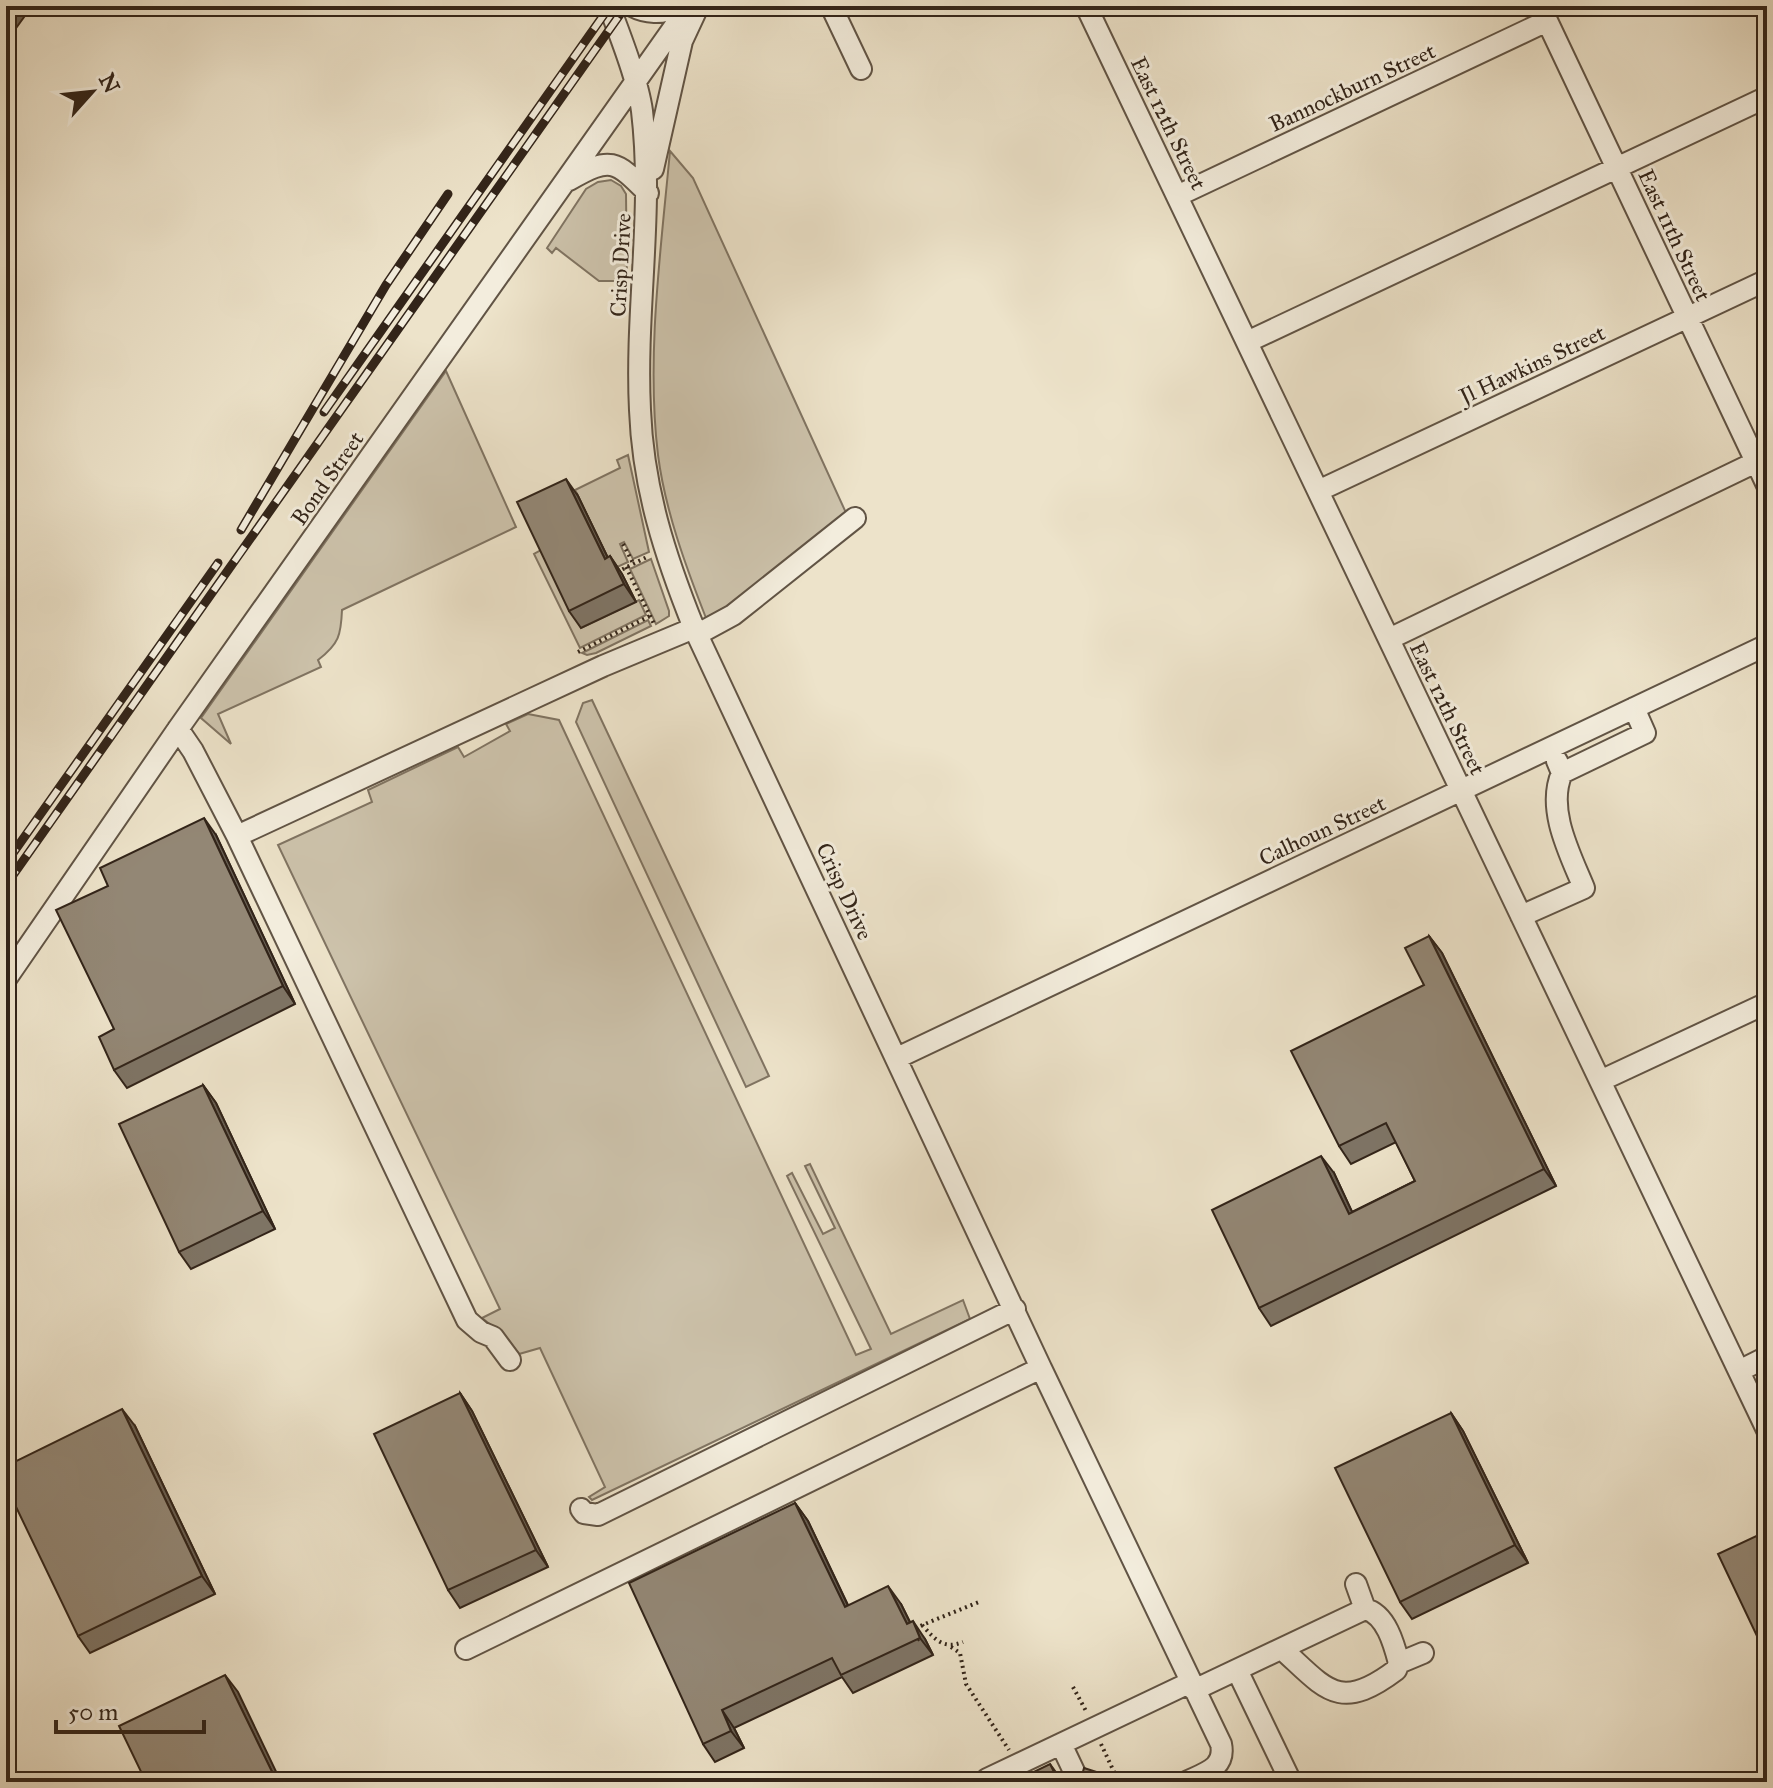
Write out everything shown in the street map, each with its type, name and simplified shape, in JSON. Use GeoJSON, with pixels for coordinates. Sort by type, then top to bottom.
{"type":"FeatureCollection","features":[{"type":"Feature","properties":{"kind":"street","name":"Crisp Drive"},"geometry":{"type":"LineString","coordinates":[[609,6],[642,107],[648,193],[639,366],[644,461],[653,511],[667,560],[696,631],[1221,1744],[1223,1755],[1217,1767],[1186,1782]]}},
{"type":"Feature","properties":{"kind":"street"},"geometry":{"type":"LineString","coordinates":[[632,6],[655,12],[677,6]]}},
{"type":"Feature","properties":{"kind":"street","name":"Bond Street"},"geometry":{"type":"LineString","coordinates":[[6,979],[178,729],[689,6]]}},
{"type":"Feature","properties":{"kind":"street","name":"Crisp Drive"},"geometry":{"type":"LineString","coordinates":[[648,193],[682,41],[698,6]]}},
{"type":"Feature","properties":{"kind":"street"},"geometry":{"type":"LineString","coordinates":[[831,6],[861,69]]}},
{"type":"Feature","properties":{"kind":"street","name":"East 12th Street"},"geometry":{"type":"LineString","coordinates":[[1086,6],[1767,1430]]}},
{"type":"Feature","properties":{"kind":"street","name":"Bannockburn Street"},"geometry":{"type":"LineString","coordinates":[[1177,196],[1544,14]]}},
{"type":"Feature","properties":{"kind":"street","name":"East 11th Street"},"geometry":{"type":"LineString","coordinates":[[1544,14],[1767,485]]}},
{"type":"Feature","properties":{"kind":"street"},"geometry":{"type":"LineString","coordinates":[[1247,342],[1767,97]]}},
{"type":"Feature","properties":{"kind":"street"},"geometry":{"type":"LineString","coordinates":[[562,184],[594,165],[612,164],[627,171],[648,193]]}},
{"type":"Feature","properties":{"kind":"street","name":"Jl Hawkins Street"},"geometry":{"type":"LineString","coordinates":[[1318,491],[1767,280]]}},
{"type":"Feature","properties":{"kind":"street"},"geometry":{"type":"LineString","coordinates":[[1389,639],[1756,462]]}},
{"type":"Feature","properties":{"kind":"street"},"geometry":{"type":"LineString","coordinates":[[237,836],[603,666],[733,615],[855,518]]}},
{"type":"Feature","properties":{"kind":"street","name":"Calhoun Street"},"geometry":{"type":"LineString","coordinates":[[897,1058],[1767,645]]}},
{"type":"Feature","properties":{"kind":"street"},"geometry":{"type":"LineString","coordinates":[[1521,916],[1584,888],[1563,837],[1557,785],[1562,773],[1645,733],[1634,708]]}},
{"type":"Feature","properties":{"kind":"street"},"geometry":{"type":"LineString","coordinates":[[178,729],[193,751],[237,836],[467,1320],[493,1337],[510,1360]]}},
{"type":"Feature","properties":{"kind":"street"},"geometry":{"type":"LineString","coordinates":[[1551,748],[1562,773]]}},
{"type":"Feature","properties":{"kind":"street"},"geometry":{"type":"LineString","coordinates":[[1600,1081],[1767,1003]]}},
{"type":"Feature","properties":{"kind":"street"},"geometry":{"type":"LineString","coordinates":[[581,1509],[584,1513],[598,1515],[1015,1309]]}},
{"type":"Feature","properties":{"kind":"street"},"geometry":{"type":"LineString","coordinates":[[1739,1371],[1767,1357]]}},
{"type":"Feature","properties":{"kind":"street"},"geometry":{"type":"LineString","coordinates":[[466,1649],[1041,1368]]}},
{"type":"Feature","properties":{"kind":"street"},"geometry":{"type":"LineString","coordinates":[[1356,1584],[1365,1609]]}},
{"type":"Feature","properties":{"kind":"street"},"geometry":{"type":"LineString","coordinates":[[987,1779],[1192,1686],[1237,1670],[1365,1609],[1373,1611],[1381,1620],[1399,1663],[1396,1670],[1361,1691],[1336,1693],[1321,1685],[1282,1649]]}},
{"type":"Feature","properties":{"kind":"street"},"geometry":{"type":"LineString","coordinates":[[1399,1663],[1423,1653]]}},
{"type":"Feature","properties":{"kind":"street"},"geometry":{"type":"LineString","coordinates":[[1237,1670],[1291,1782]]}},
{"type":"Feature","properties":{"kind":"street"},"geometry":{"type":"LineString","coordinates":[[1061,1744],[1079,1782]]}},
{"type":"Feature","properties":{"kind":"path"},"geometry":{"type":"LineString","coordinates":[[623,544],[633,564]]}},
{"type":"Feature","properties":{"kind":"path"},"geometry":{"type":"LineString","coordinates":[[615,573],[651,555]]}},
{"type":"Feature","properties":{"kind":"path"},"geometry":{"type":"LineString","coordinates":[[626,567],[654,625]]}},
{"type":"Feature","properties":{"kind":"path"},"geometry":{"type":"LineString","coordinates":[[578,652],[650,616]]}},
{"type":"Feature","properties":{"kind":"path"},"geometry":{"type":"LineString","coordinates":[[913,1629],[979,1602]]}},
{"type":"Feature","properties":{"kind":"path"},"geometry":{"type":"LineString","coordinates":[[922,1625],[938,1642],[960,1653],[966,1684],[1012,1755]]}},
{"type":"Feature","properties":{"kind":"path"},"geometry":{"type":"LineString","coordinates":[[951,1647],[963,1642]]}},
{"type":"Feature","properties":{"kind":"path"},"geometry":{"type":"LineString","coordinates":[[1073,1687],[1089,1717]]}},
{"type":"Feature","properties":{"kind":"path"},"geometry":{"type":"LineString","coordinates":[[1105,1751],[1116,1782]]}},
{"type":"Feature","properties":{"kind":"shaded area"},"geometry":{"type":"Polygon","coordinates":[[[670,151],[693,178],[847,515],[739,600],[706,618],[671,517],[658,455],[655,418],[656,303],[670,151]]]}},
{"type":"Feature","properties":{"kind":"shaded area"},"geometry":{"type":"Polygon","coordinates":[[[611,180],[621,186],[626,194],[627,281],[599,281],[556,248],[552,253],[547,248],[586,189],[598,182],[611,180]]]}},
{"type":"Feature","properties":{"kind":"shaded area"},"geometry":{"type":"Polygon","coordinates":[[[446,371],[516,527],[342,610],[338,638],[318,660],[321,667],[218,714],[231,744],[201,718],[446,371]]]}},
{"type":"Feature","properties":{"kind":"shaded area"},"geometry":{"type":"Polygon","coordinates":[[[628,455],[649,552],[633,559],[624,542],[620,544],[628,562],[613,569],[575,490],[620,468],[617,460],[628,455]]]}},
{"type":"Feature","properties":{"kind":"shaded area"},"geometry":{"type":"Polygon","coordinates":[[[543,549],[581,628],[639,600],[646,615],[580,648],[534,554],[543,549]]]}},
{"type":"Feature","properties":{"kind":"shaded area"},"geometry":{"type":"Polygon","coordinates":[[[651,559],[669,611],[669,616],[656,624],[630,569],[651,559]]]}},
{"type":"Feature","properties":{"kind":"shaded area"},"geometry":{"type":"Polygon","coordinates":[[[648,620],[651,626],[596,653],[582,653],[648,620]]]}},
{"type":"Feature","properties":{"kind":"shaded area"},"geometry":{"type":"Polygon","coordinates":[[[592,700],[769,1076],[746,1087],[576,722],[583,703],[592,700]]]}},
{"type":"Feature","properties":{"kind":"shaded area"},"geometry":{"type":"Polygon","coordinates":[[[528,714],[559,720],[856,1355],[871,1349],[787,1176],[792,1173],[823,1234],[835,1228],[805,1166],[810,1164],[891,1334],[963,1300],[970,1319],[592,1500],[589,1497],[605,1487],[540,1348],[519,1354],[507,1338],[482,1318],[500,1309],[278,845],[372,802],[368,790],[458,747],[464,757],[510,731],[506,724],[528,714]]]}},
{"type":"Feature","properties":{"kind":"building"},"geometry":{"type":"Polygon","coordinates":[[[566,479],[605,559],[610,556],[624,584],[569,611],[517,502],[566,479]]]}},
{"type":"Feature","properties":{"kind":"building"},"geometry":{"type":"Polygon","coordinates":[[[204,818],[283,986],[114,1070],[99,1037],[114,1029],[56,910],[108,886],[100,868],[204,818]]]}},
{"type":"Feature","properties":{"kind":"building"},"geometry":{"type":"Polygon","coordinates":[[[1429,936],[1544,1169],[1259,1308],[1212,1210],[1321,1156],[1349,1214],[1415,1181],[1386,1123],[1339,1146],[1291,1051],[1424,985],[1405,948],[1429,936]]]}},
{"type":"Feature","properties":{"kind":"building"},"geometry":{"type":"Polygon","coordinates":[[[203,1085],[263,1211],[179,1252],[119,1124],[203,1085]]]}},
{"type":"Feature","properties":{"kind":"building"},"geometry":{"type":"Polygon","coordinates":[[[460,1393],[536,1550],[448,1590],[374,1434],[460,1393]]]}},
{"type":"Feature","properties":{"kind":"building"},"geometry":{"type":"Polygon","coordinates":[[[122,1409],[202,1576],[78,1636],[6,1486],[6,1466],[122,1409]]]}},
{"type":"Feature","properties":{"kind":"building"},"geometry":{"type":"Polygon","coordinates":[[[1451,1413],[1515,1545],[1400,1602],[1335,1468],[1451,1413]]]}},
{"type":"Feature","properties":{"kind":"building"},"geometry":{"type":"Polygon","coordinates":[[[795,1503],[845,1607],[888,1586],[907,1624],[913,1621],[920,1638],[841,1675],[832,1658],[722,1710],[731,1731],[703,1744],[629,1583],[795,1503]]]}},
{"type":"Feature","properties":{"kind":"building"},"geometry":{"type":"Polygon","coordinates":[[[1767,1531],[1767,1655],[1766,1655],[1718,1554],[1767,1531]]]}},
{"type":"Feature","properties":{"kind":"building"},"geometry":{"type":"Polygon","coordinates":[[[225,1675],[277,1782],[146,1782],[119,1726],[225,1675]]]}},
{"type":"Feature","properties":{"kind":"building"},"geometry":{"type":"Polygon","coordinates":[[[1050,1764],[1059,1782],[1013,1782],[1050,1764]]]}},
{"type":"Feature","properties":{"kind":"building"},"geometry":{"type":"Polygon","coordinates":[[[1084,1768],[1115,1778],[1114,1782],[1080,1782],[1084,1768]]]}},
{"type":"Feature","properties":{"kind":"railway"},"geometry":{"type":"LineString","coordinates":[[324,412],[610,6]]}},
{"type":"Feature","properties":{"kind":"railway"},"geometry":{"type":"LineString","coordinates":[[6,885],[626,6]]}},
{"type":"Feature","properties":{"kind":"railway"},"geometry":{"type":"LineString","coordinates":[[241,530],[386,285],[448,194]]}},
{"type":"Feature","properties":{"kind":"railway"},"geometry":{"type":"LineString","coordinates":[[6,863],[218,563]]}}]}
